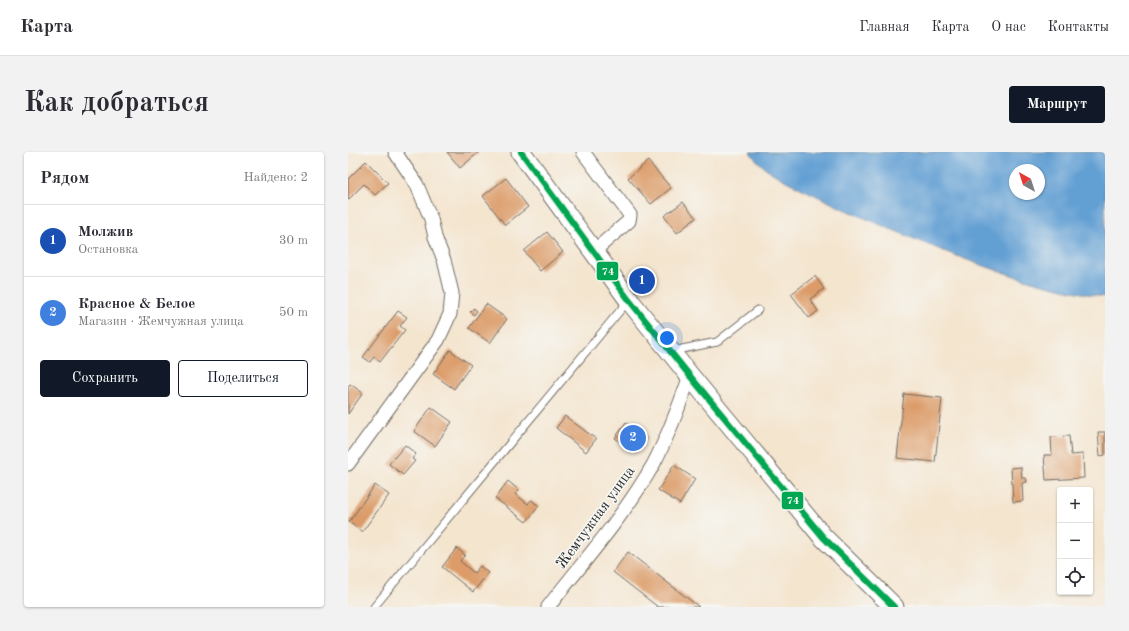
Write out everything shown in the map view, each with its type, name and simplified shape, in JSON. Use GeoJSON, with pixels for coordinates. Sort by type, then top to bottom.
{"type":"FeatureCollection","features":[{"type":"Feature","properties":{"kind":"main road"},"geometry":{"type":"LineString","coordinates":[[521,152],[629,300],[690,376],[823,537],[894,607]]}},
{"type":"Feature","properties":{"kind":"street"},"geometry":{"type":"LineString","coordinates":[[348,464],[438,340],[450,314],[452,293],[431,218],[417,185],[394,152]]}},
{"type":"Feature","properties":{"kind":"street"},"geometry":{"type":"LineString","coordinates":[[583,152],[630,215],[628,221],[594,251]]}},
{"type":"Feature","properties":{"kind":"street","name":"Жемчужная улица"},"geometry":{"type":"LineString","coordinates":[[548,607],[624,509],[652,466],[672,426],[690,376]]}},
{"type":"Feature","properties":{"kind":"lane"},"geometry":{"type":"LineString","coordinates":[[374,607],[629,300]]}},
{"type":"Feature","properties":{"kind":"lane"},"geometry":{"type":"LineString","coordinates":[[670,351],[717,342],[758,310]]}},
{"type":"Feature","properties":{"kind":"water"},"geometry":{"type":"Polygon","coordinates":[[[750,152],[1105,152],[1105,297],[1080,293],[1031,281],[935,248],[827,201],[798,187],[763,166],[750,152]]]}},
{"type":"Feature","properties":{"kind":"building"},"geometry":{"type":"Polygon","coordinates":[[[447,152],[479,152],[460,168],[447,152]]]}},
{"type":"Feature","properties":{"kind":"building"},"geometry":{"type":"Polygon","coordinates":[[[366,161],[388,183],[375,195],[364,184],[348,200],[348,179],[366,161]]]}},
{"type":"Feature","properties":{"kind":"building"},"geometry":{"type":"Polygon","coordinates":[[[648,161],[671,188],[651,204],[628,178],[648,161]]]}},
{"type":"Feature","properties":{"kind":"building"},"geometry":{"type":"Polygon","coordinates":[[[506,178],[528,207],[505,225],[483,196],[506,178]]]}},
{"type":"Feature","properties":{"kind":"building"},"geometry":{"type":"Polygon","coordinates":[[[683,202],[696,218],[677,233],[664,216],[683,202]]]}},
{"type":"Feature","properties":{"kind":"building"},"geometry":{"type":"Polygon","coordinates":[[[547,232],[563,252],[540,271],[524,251],[547,232]]]}},
{"type":"Feature","properties":{"kind":"building"},"geometry":{"type":"Polygon","coordinates":[[[815,276],[824,289],[810,299],[818,311],[809,318],[791,294],[815,276]]]}},
{"type":"Feature","properties":{"kind":"building"},"geometry":{"type":"Polygon","coordinates":[[[486,304],[507,319],[490,343],[469,328],[486,304]]]}},
{"type":"Feature","properties":{"kind":"building"},"geometry":{"type":"Polygon","coordinates":[[[474,308],[477,311],[474,315],[470,312],[474,308]]]}},
{"type":"Feature","properties":{"kind":"building"},"geometry":{"type":"Polygon","coordinates":[[[398,311],[407,317],[400,326],[405,330],[380,362],[374,357],[370,362],[363,357],[398,311]]]}},
{"type":"Feature","properties":{"kind":"building"},"geometry":{"type":"Polygon","coordinates":[[[450,350],[471,365],[454,389],[433,374],[450,350]]]}},
{"type":"Feature","properties":{"kind":"building"},"geometry":{"type":"Polygon","coordinates":[[[350,384],[363,393],[348,414],[348,386],[350,384]]]}},
{"type":"Feature","properties":{"kind":"building"},"geometry":{"type":"Polygon","coordinates":[[[904,394],[942,398],[935,462],[897,458],[904,394]]]}},
{"type":"Feature","properties":{"kind":"building"},"geometry":{"type":"Polygon","coordinates":[[[431,407],[452,422],[435,446],[414,431],[431,407]]]}},
{"type":"Feature","properties":{"kind":"building"},"geometry":{"type":"Polygon","coordinates":[[[565,416],[596,439],[586,452],[556,428],[565,416]]]}},
{"type":"Feature","properties":{"kind":"building"},"geometry":{"type":"Polygon","coordinates":[[[626,423],[647,438],[635,453],[615,438],[626,423]]]}},
{"type":"Feature","properties":{"kind":"building"},"geometry":{"type":"Polygon","coordinates":[[[1098,432],[1105,432],[1105,455],[1100,456],[1098,432]]]}},
{"type":"Feature","properties":{"kind":"building"},"geometry":{"type":"Polygon","coordinates":[[[1069,436],[1071,455],[1083,454],[1084,478],[1046,480],[1044,455],[1052,455],[1051,437],[1069,436]]]}},
{"type":"Feature","properties":{"kind":"building"},"geometry":{"type":"Polygon","coordinates":[[[405,445],[416,454],[412,459],[415,461],[403,475],[389,464],[405,445]]]}},
{"type":"Feature","properties":{"kind":"building"},"geometry":{"type":"Polygon","coordinates":[[[674,465],[695,479],[680,504],[658,490],[674,465]]]}},
{"type":"Feature","properties":{"kind":"building"},"geometry":{"type":"Polygon","coordinates":[[[1021,467],[1022,478],[1026,478],[1027,482],[1022,483],[1023,501],[1013,502],[1011,468],[1021,467]]]}},
{"type":"Feature","properties":{"kind":"building"},"geometry":{"type":"Polygon","coordinates":[[[508,481],[519,490],[515,494],[528,504],[531,500],[539,506],[526,522],[495,498],[508,481]]]}},
{"type":"Feature","properties":{"kind":"building"},"geometry":{"type":"Polygon","coordinates":[[[375,485],[389,495],[362,532],[349,522],[375,485]]]}},
{"type":"Feature","properties":{"kind":"building"},"geometry":{"type":"Polygon","coordinates":[[[457,548],[465,555],[460,561],[474,573],[480,566],[488,573],[473,592],[442,567],[457,548]]]}},
{"type":"Feature","properties":{"kind":"building"},"geometry":{"type":"Polygon","coordinates":[[[628,552],[699,607],[658,607],[613,572],[628,552]]]}},
{"type":"Feature","properties":{"kind":"transit line","name":"74"},"geometry":{"type":"LineString","coordinates":[[521,152],[629,300],[690,376],[823,537],[894,607]]}},
{"type":"Feature","properties":{"kind":"place","name":"Молжив"},"geometry":{"type":"Point","coordinates":[642,281]}},
{"type":"Feature","properties":{"kind":"place","name":"Красное & Белое"},"geometry":{"type":"Point","coordinates":[633,438]}}]}
